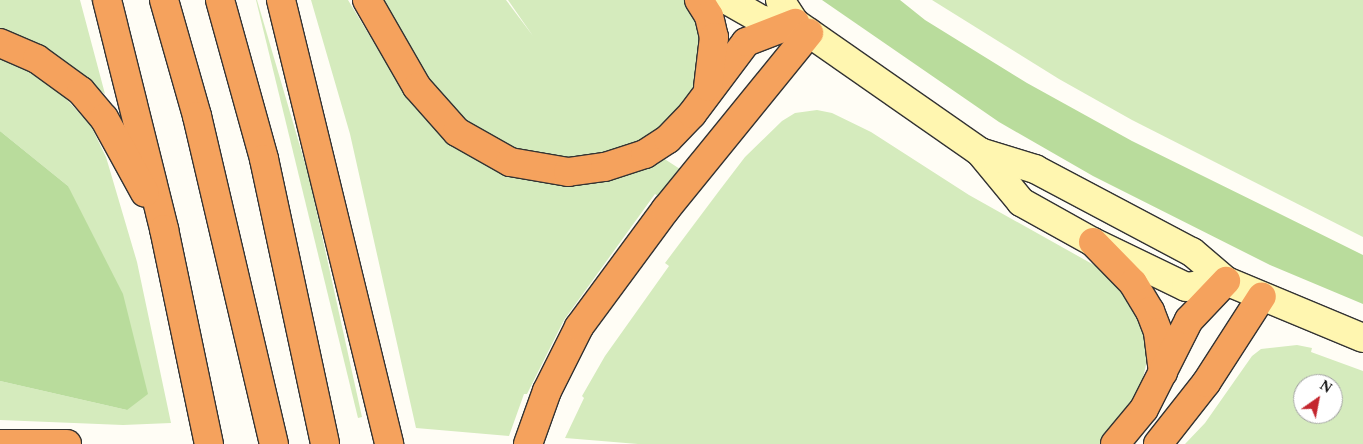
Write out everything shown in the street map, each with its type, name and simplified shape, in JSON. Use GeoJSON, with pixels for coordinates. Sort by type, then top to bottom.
{"type":"FeatureCollection","features":[{"type":"Feature","properties":{"kind":"highway"},"geometry":{"type":"LineString","coordinates":[[107,0],[164,229],[209,444]]}},
{"type":"Feature","properties":{"kind":"highway"},"geometry":{"type":"LineString","coordinates":[[164,0],[197,116],[274,444]]}},
{"type":"Feature","properties":{"kind":"highway"},"geometry":{"type":"LineString","coordinates":[[220,0],[264,159],[323,432]]}},
{"type":"Feature","properties":{"kind":"highway"},"geometry":{"type":"LineString","coordinates":[[281,0],[387,433]]}},
{"type":"Feature","properties":{"kind":"highway"},"geometry":{"type":"LineString","coordinates":[[367,0],[405,69],[444,120],[472,143],[516,164],[568,172],[631,160],[668,139],[706,95],[746,42],[802,28]]}},
{"type":"Feature","properties":{"kind":"highway"},"geometry":{"type":"LineString","coordinates":[[699,0],[709,16],[714,37],[706,95]]}},
{"type":"Feature","properties":{"kind":"highway"},"geometry":{"type":"LineString","coordinates":[[532,434],[547,391],[579,327],[802,28]]}},
{"type":"Feature","properties":{"kind":"highway"},"geometry":{"type":"LineString","coordinates":[[0,43],[37,59],[60,74],[95,106],[164,229]]}},
{"type":"Feature","properties":{"kind":"highway"},"geometry":{"type":"LineString","coordinates":[[1093,242],[1133,283],[1150,311],[1160,342],[1163,373]]}},
{"type":"Feature","properties":{"kind":"highway"},"geometry":{"type":"LineString","coordinates":[[1115,444],[1144,409],[1189,320],[1226,281]]}},
{"type":"Feature","properties":{"kind":"highway"},"geometry":{"type":"LineString","coordinates":[[1158,444],[1206,383],[1262,296]]}},
{"type":"Feature","properties":{"kind":"highway"},"geometry":{"type":"LineString","coordinates":[[0,436],[28,442]]}},
{"type":"Feature","properties":{"kind":"highway"},"geometry":{"type":"LineString","coordinates":[[0,444],[28,442],[67,444]]}},
{"type":"Feature","properties":{"kind":"main road"},"geometry":{"type":"LineString","coordinates":[[727,0],[762,20],[802,28]]}},
{"type":"Feature","properties":{"kind":"main road"},"geometry":{"type":"LineString","coordinates":[[780,0],[802,28],[980,152],[1021,202],[1093,242],[1186,287],[1226,281]]}},
{"type":"Feature","properties":{"kind":"main road"},"geometry":{"type":"LineString","coordinates":[[980,152],[1035,169],[1192,252],[1226,281],[1354,335]]}},
{"type":"Feature","properties":{"kind":"green space"},"geometry":{"type":"Polygon","coordinates":[[[0,0],[80,0],[105,94],[51,52],[0,28],[0,0]]]}},
{"type":"Feature","properties":{"kind":"green space"},"geometry":{"type":"Polygon","coordinates":[[[256,0],[309,177],[362,417],[358,418],[256,0]]]}},
{"type":"Feature","properties":{"kind":"green space"},"geometry":{"type":"Polygon","coordinates":[[[311,0],[348,0],[408,99],[426,117],[487,164],[663,158],[680,169],[658,196],[655,194],[564,320],[527,394],[524,394],[509,436],[416,428],[350,134],[311,0]]]}},
{"type":"Feature","properties":{"kind":"green space"},"geometry":{"type":"Polygon","coordinates":[[[381,0],[506,0],[533,36],[508,0],[689,0],[701,37],[696,81],[691,95],[671,121],[644,140],[607,155],[565,159],[522,152],[506,146],[458,114],[423,73],[381,0]]]}},
{"type":"Feature","properties":{"kind":"green space"},"geometry":{"type":"Polygon","coordinates":[[[822,0],[900,0],[925,20],[1027,83],[1132,141],[1363,255],[1363,304],[1270,265],[1093,176],[999,122],[822,0]]]}},
{"type":"Feature","properties":{"kind":"green space"},"geometry":{"type":"Polygon","coordinates":[[[932,0],[1363,0],[1363,237],[1132,120],[1059,79],[932,0]]]}},
{"type":"Feature","properties":{"kind":"green space"},"geometry":{"type":"Polygon","coordinates":[[[0,59],[27,71],[60,92],[91,126],[106,157],[137,262],[171,423],[123,425],[0,420],[0,381],[127,410],[68,186],[0,131],[0,59]]]}},
{"type":"Feature","properties":{"kind":"green space"},"geometry":{"type":"Polygon","coordinates":[[[817,110],[832,113],[871,132],[969,195],[1103,270],[1116,281],[1144,326],[1148,356],[1141,387],[1102,444],[638,444],[565,438],[584,398],[582,396],[605,356],[669,266],[665,263],[745,157],[782,121],[795,113],[817,110]]]}},
{"type":"Feature","properties":{"kind":"green space"},"geometry":{"type":"Polygon","coordinates":[[[0,131],[68,186],[123,294],[148,394],[127,410],[0,381],[0,131]]]}},
{"type":"Feature","properties":{"kind":"green space"},"geometry":{"type":"Polygon","coordinates":[[[1297,345],[1312,348],[1311,352],[1363,371],[1363,444],[1185,444],[1205,423],[1252,356],[1261,349],[1297,345]]]}}]}
